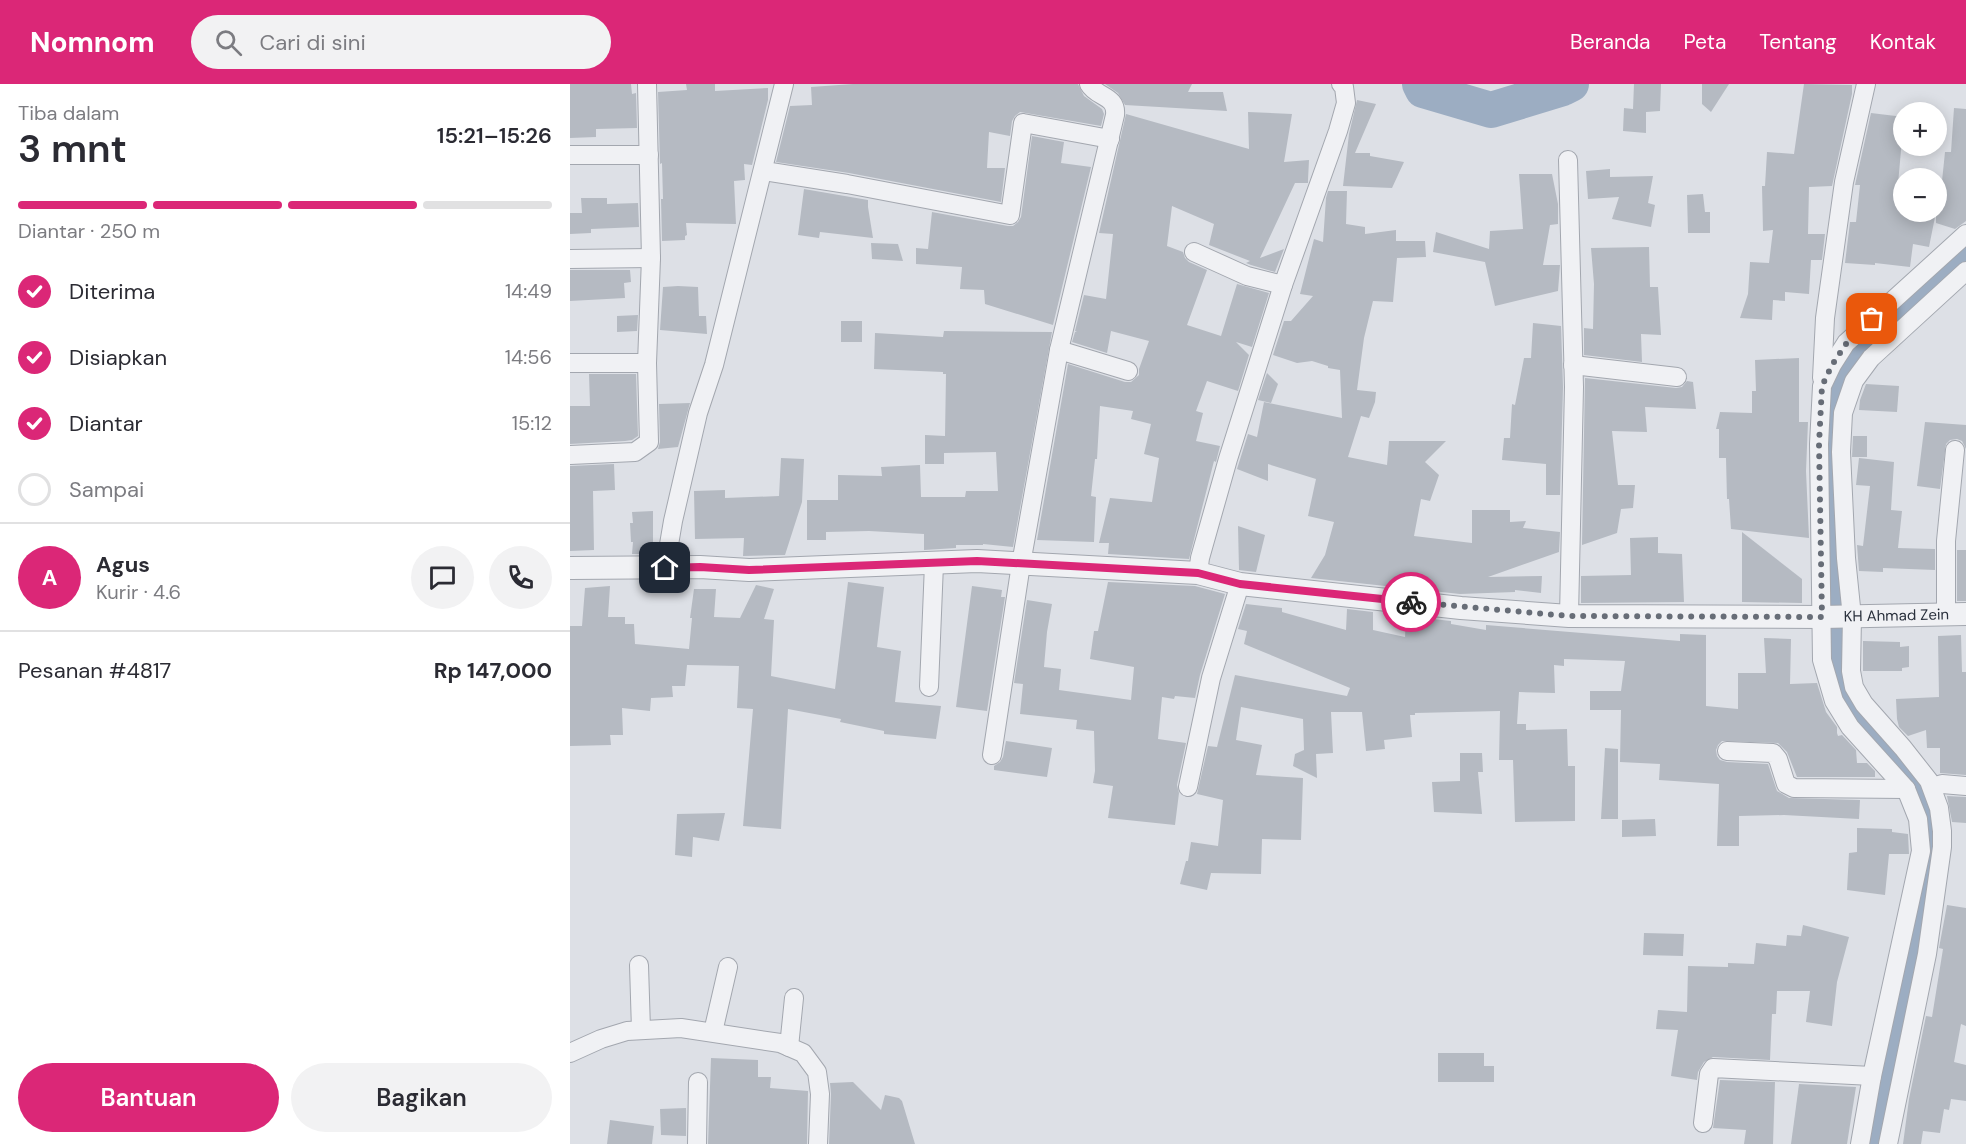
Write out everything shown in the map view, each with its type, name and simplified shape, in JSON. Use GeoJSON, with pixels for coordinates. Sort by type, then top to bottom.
{"type":"FeatureCollection","features":[{"type":"Feature","properties":{"kind":"street"},"geometry":{"type":"LineString","coordinates":[[570,455],[635,452],[648,442],[647,363],[651,258],[647,84]]}},
{"type":"Feature","properties":{"kind":"street"},"geometry":{"type":"LineString","coordinates":[[665,568],[673,521],[698,414],[714,365],[784,84]]}},
{"type":"Feature","properties":{"kind":"street"},"geometry":{"type":"LineString","coordinates":[[992,755],[1059,350],[1116,108],[1108,98],[1093,90],[1089,84]]}},
{"type":"Feature","properties":{"kind":"street"},"geometry":{"type":"LineString","coordinates":[[1198,573],[1227,459],[1283,285],[1346,103],[1344,87],[1341,84]]}},
{"type":"Feature","properties":{"kind":"street"},"geometry":{"type":"LineString","coordinates":[[1866,84],[1844,182],[1825,318],[1819,444],[1833,547],[1838,617],[1858,697],[1923,772],[1932,787],[1939,808],[1942,831],[1942,847],[1927,954],[1888,1144]]}},
{"type":"Feature","properties":{"kind":"street"},"geometry":{"type":"LineString","coordinates":[[764,171],[847,184],[1010,215],[1023,123],[1110,139]]}},
{"type":"Feature","properties":{"kind":"street"},"geometry":{"type":"LineString","coordinates":[[570,155],[649,155]]}},
{"type":"Feature","properties":{"kind":"street"},"geometry":{"type":"LineString","coordinates":[[1568,160],[1573,365],[1569,616]]}},
{"type":"Feature","properties":{"kind":"street"},"geometry":{"type":"LineString","coordinates":[[1822,386],[1846,344],[1966,234]]}},
{"type":"Feature","properties":{"kind":"street"},"geometry":{"type":"LineString","coordinates":[[1194,252],[1247,276],[1283,285]]}},
{"type":"Feature","properties":{"kind":"street"},"geometry":{"type":"LineString","coordinates":[[570,259],[651,258]]}},
{"type":"Feature","properties":{"kind":"street"},"geometry":{"type":"LineString","coordinates":[[1860,1144],[1872,1076],[1921,850],[1918,819],[1906,789],[1850,727],[1834,701],[1822,660],[1838,617],[1833,547],[1843,413],[1854,381],[1871,358],[1966,271]]}},
{"type":"Feature","properties":{"kind":"street"},"geometry":{"type":"LineString","coordinates":[[1059,350],[1128,371]]}},
{"type":"Feature","properties":{"kind":"street"},"geometry":{"type":"LineString","coordinates":[[570,363],[647,363]]}},
{"type":"Feature","properties":{"kind":"street"},"geometry":{"type":"LineString","coordinates":[[1573,365],[1677,377]]}},
{"type":"Feature","properties":{"kind":"street"},"geometry":{"type":"LineString","coordinates":[[1955,450],[1946,542],[1956,613]]}},
{"type":"Feature","properties":{"kind":"street","name":"KH Ahmad Zein"},"geometry":{"type":"LineString","coordinates":[[570,568],[700,567],[749,570],[977,561],[1198,573],[1240,584],[1461,608],[1569,616],[1838,617],[1956,613]]}},
{"type":"Feature","properties":{"kind":"street"},"geometry":{"type":"LineString","coordinates":[[929,687],[934,564]]}},
{"type":"Feature","properties":{"kind":"street"},"geometry":{"type":"LineString","coordinates":[[1188,787],[1211,678],[1240,584]]}},
{"type":"Feature","properties":{"kind":"street"},"geometry":{"type":"LineString","coordinates":[[1726,751],[1773,753],[1778,759],[1786,784],[1794,788],[1906,789]]}},
{"type":"Feature","properties":{"kind":"street"},"geometry":{"type":"LineString","coordinates":[[1932,787],[1942,784],[1966,786]]}},
{"type":"Feature","properties":{"kind":"street"},"geometry":{"type":"LineString","coordinates":[[639,965],[641,1030]]}},
{"type":"Feature","properties":{"kind":"street"},"geometry":{"type":"LineString","coordinates":[[713,1032],[728,966]]}},
{"type":"Feature","properties":{"kind":"street"},"geometry":{"type":"LineString","coordinates":[[789,1047],[794,998]]}},
{"type":"Feature","properties":{"kind":"street"},"geometry":{"type":"LineString","coordinates":[[570,1053],[601,1039],[627,1031],[681,1028],[780,1043],[802,1053],[817,1072],[820,1094],[818,1144]]}},
{"type":"Feature","properties":{"kind":"street"},"geometry":{"type":"LineString","coordinates":[[1703,1123],[1709,1074],[1713,1068],[1872,1076]]}},
{"type":"Feature","properties":{"kind":"street"},"geometry":{"type":"LineString","coordinates":[[697,1144],[699,1082]]}},
{"type":"Feature","properties":{"kind":"building"},"geometry":{"type":"Polygon","coordinates":[[[570,84],[631,84],[632,94],[636,93],[637,128],[596,129],[596,137],[570,138],[570,84]]]}},
{"type":"Feature","properties":{"kind":"building"},"geometry":{"type":"Polygon","coordinates":[[[686,84],[715,84],[715,91],[768,88],[768,100],[752,165],[744,164],[745,180],[734,181],[736,224],[686,223],[685,240],[662,241],[661,199],[663,199],[658,92],[687,90],[686,84]]]}},
{"type":"Feature","properties":{"kind":"building"},"geometry":{"type":"Polygon","coordinates":[[[853,84],[1078,84],[1084,96],[1102,109],[1104,114],[1101,126],[1020,112],[1012,121],[1010,136],[989,132],[987,168],[1005,168],[1001,202],[849,173],[776,162],[790,106],[812,105],[811,87],[853,84]]]}},
{"type":"Feature","properties":{"kind":"building"},"geometry":{"type":"Polygon","coordinates":[[[1105,84],[1192,84],[1188,92],[1223,92],[1227,111],[1125,105],[1118,93],[1105,84]]]}},
{"type":"Feature","properties":{"kind":"building"},"geometry":{"type":"Polygon","coordinates":[[[1634,84],[1661,84],[1660,111],[1646,112],[1646,133],[1623,131],[1624,108],[1633,109],[1634,84]]]}},
{"type":"Feature","properties":{"kind":"building"},"geometry":{"type":"Polygon","coordinates":[[[1702,84],[1729,84],[1711,112],[1702,104],[1702,84]]]}},
{"type":"Feature","properties":{"kind":"building"},"geometry":{"type":"Polygon","coordinates":[[[1804,84],[1852,85],[1832,186],[1809,187],[1808,234],[1825,234],[1822,260],[1811,260],[1809,294],[1785,292],[1785,301],[1773,300],[1772,320],[1740,318],[1748,294],[1750,262],[1769,263],[1773,230],[1763,231],[1762,186],[1765,186],[1767,152],[1794,154],[1804,84]]]}},
{"type":"Feature","properties":{"kind":"building"},"geometry":{"type":"Polygon","coordinates":[[[1357,100],[1376,104],[1355,153],[1370,153],[1370,156],[1404,162],[1392,188],[1343,186],[1349,134],[1357,100]]]}},
{"type":"Feature","properties":{"kind":"building"},"geometry":{"type":"Polygon","coordinates":[[[1954,108],[1966,109],[1966,221],[1955,229],[1936,223],[1947,222],[1947,168],[1943,168],[1945,156],[1947,156],[1947,152],[1951,152],[1954,108]]]}},
{"type":"Feature","properties":{"kind":"building"},"geometry":{"type":"Polygon","coordinates":[[[1248,112],[1292,114],[1284,162],[1309,160],[1308,183],[1295,183],[1260,258],[1284,249],[1275,272],[1246,263],[1250,261],[1209,245],[1214,224],[1172,206],[1167,246],[1183,252],[1189,262],[1207,270],[1187,325],[1221,336],[1237,284],[1269,293],[1252,347],[1236,342],[1249,355],[1238,391],[1207,381],[1196,411],[1203,413],[1196,441],[1220,446],[1216,462],[1214,461],[1189,559],[1108,554],[1109,543],[1099,543],[1110,498],[1152,502],[1159,458],[1144,454],[1151,424],[1131,419],[1133,411],[1100,406],[1097,459],[1095,459],[1091,496],[1096,497],[1094,542],[1037,540],[1068,364],[1131,382],[1139,375],[1149,341],[1111,331],[1107,353],[1072,342],[1077,332],[1075,331],[1084,295],[1106,299],[1113,234],[1099,233],[1126,114],[1249,149],[1248,112]]]}},
{"type":"Feature","properties":{"kind":"building"},"geometry":{"type":"Polygon","coordinates":[[[1871,113],[1893,116],[1893,156],[1901,156],[1899,168],[1893,168],[1893,222],[1934,222],[1929,247],[1913,244],[1910,267],[1875,263],[1875,265],[1845,263],[1850,222],[1856,222],[1860,185],[1855,185],[1871,113]]]}},
{"type":"Feature","properties":{"kind":"building"},"geometry":{"type":"Polygon","coordinates":[[[1032,136],[1064,142],[1061,163],[1091,167],[1053,325],[985,304],[984,290],[960,289],[962,267],[916,264],[916,248],[928,249],[932,212],[1008,226],[1013,226],[1018,222],[1021,217],[1032,136]]]}},
{"type":"Feature","properties":{"kind":"building"},"geometry":{"type":"Polygon","coordinates":[[[1610,169],[1610,177],[1653,176],[1648,203],[1655,205],[1651,227],[1612,219],[1619,197],[1588,199],[1586,171],[1610,169]]]}},
{"type":"Feature","properties":{"kind":"building"},"geometry":{"type":"Polygon","coordinates":[[[1519,174],[1552,174],[1558,204],[1558,224],[1550,225],[1543,265],[1560,265],[1558,291],[1495,306],[1485,262],[1433,252],[1436,232],[1489,249],[1490,231],[1523,229],[1519,174]]]}},
{"type":"Feature","properties":{"kind":"building"},"geometry":{"type":"Polygon","coordinates":[[[804,189],[868,200],[873,238],[820,232],[819,238],[798,235],[804,189]]]}},
{"type":"Feature","properties":{"kind":"building"},"geometry":{"type":"Polygon","coordinates":[[[1328,191],[1347,191],[1346,224],[1365,227],[1365,234],[1396,230],[1396,241],[1425,241],[1426,257],[1397,258],[1393,302],[1373,301],[1364,338],[1357,390],[1376,392],[1375,402],[1369,418],[1361,416],[1348,457],[1387,465],[1389,441],[1446,441],[1425,462],[1439,475],[1430,501],[1421,499],[1414,536],[1472,543],[1472,510],[1510,510],[1510,522],[1526,521],[1523,528],[1560,532],[1559,552],[1488,577],[1542,576],[1541,593],[1515,590],[1515,592],[1460,594],[1311,578],[1325,555],[1334,522],[1308,516],[1316,479],[1268,464],[1268,481],[1237,469],[1248,434],[1257,437],[1264,402],[1342,418],[1340,370],[1312,361],[1297,363],[1273,355],[1284,321],[1291,321],[1313,296],[1300,294],[1314,239],[1323,242],[1328,191]]]}},
{"type":"Feature","properties":{"kind":"building"},"geometry":{"type":"Polygon","coordinates":[[[1703,194],[1705,212],[1710,212],[1710,233],[1688,233],[1687,195],[1703,194]]]}},
{"type":"Feature","properties":{"kind":"building"},"geometry":{"type":"Polygon","coordinates":[[[581,198],[607,198],[607,204],[638,203],[639,227],[591,229],[591,233],[570,234],[570,213],[582,213],[581,198]]]}},
{"type":"Feature","properties":{"kind":"building"},"geometry":{"type":"Polygon","coordinates":[[[871,243],[898,244],[903,261],[872,259],[871,243]]]}},
{"type":"Feature","properties":{"kind":"building"},"geometry":{"type":"Polygon","coordinates":[[[1649,247],[1650,287],[1658,287],[1661,335],[1641,334],[1642,362],[1584,355],[1584,328],[1593,329],[1594,284],[1591,248],[1649,247]]]}},
{"type":"Feature","properties":{"kind":"building"},"geometry":{"type":"Polygon","coordinates":[[[570,270],[630,270],[631,282],[624,283],[625,298],[570,301],[570,270]]]}},
{"type":"Feature","properties":{"kind":"building"},"geometry":{"type":"Polygon","coordinates":[[[663,287],[698,287],[699,316],[706,316],[707,334],[660,330],[663,287]]]}},
{"type":"Feature","properties":{"kind":"building"},"geometry":{"type":"Polygon","coordinates":[[[638,315],[637,331],[617,332],[617,316],[638,315]]]}},
{"type":"Feature","properties":{"kind":"building"},"geometry":{"type":"Polygon","coordinates":[[[841,321],[862,321],[862,342],[841,342],[841,321]]]}},
{"type":"Feature","properties":{"kind":"building"},"geometry":{"type":"Polygon","coordinates":[[[1533,323],[1561,326],[1563,387],[1560,495],[1546,495],[1546,464],[1502,460],[1504,438],[1510,438],[1512,404],[1515,405],[1524,358],[1531,358],[1533,323]]]}},
{"type":"Feature","properties":{"kind":"building"},"geometry":{"type":"Polygon","coordinates":[[[944,331],[1052,332],[1013,547],[983,544],[924,550],[924,534],[869,531],[826,532],[826,540],[807,540],[807,500],[838,500],[838,475],[882,476],[881,467],[920,465],[921,497],[965,497],[966,491],[998,491],[996,452],[944,453],[944,464],[925,464],[925,435],[945,436],[946,374],[874,369],[875,333],[943,337],[944,331]]]}},
{"type":"Feature","properties":{"kind":"building"},"geometry":{"type":"Polygon","coordinates":[[[1799,358],[1799,422],[1808,422],[1806,471],[1809,538],[1731,529],[1729,499],[1727,499],[1726,458],[1719,458],[1719,429],[1716,429],[1720,412],[1752,413],[1752,391],[1756,391],[1755,360],[1799,358]]]}},
{"type":"Feature","properties":{"kind":"building"},"geometry":{"type":"Polygon","coordinates":[[[1267,373],[1278,384],[1271,403],[1258,400],[1267,373]]]}},
{"type":"Feature","properties":{"kind":"building"},"geometry":{"type":"Polygon","coordinates":[[[589,374],[636,374],[638,436],[625,441],[570,444],[570,406],[590,406],[589,374]]]}},
{"type":"Feature","properties":{"kind":"building"},"geometry":{"type":"Polygon","coordinates":[[[1585,378],[1676,388],[1682,387],[1687,381],[1693,382],[1696,409],[1645,407],[1647,432],[1612,431],[1618,485],[1635,485],[1633,508],[1621,509],[1617,533],[1582,545],[1585,378]]]}},
{"type":"Feature","properties":{"kind":"building"},"geometry":{"type":"Polygon","coordinates":[[[1866,384],[1899,386],[1897,412],[1859,410],[1866,384]]]}},
{"type":"Feature","properties":{"kind":"building"},"geometry":{"type":"Polygon","coordinates":[[[690,403],[678,447],[658,449],[660,442],[659,404],[690,403]]]}},
{"type":"Feature","properties":{"kind":"building"},"geometry":{"type":"Polygon","coordinates":[[[1925,422],[1966,425],[1966,449],[1962,441],[1957,439],[1950,440],[1946,444],[1940,489],[1917,486],[1925,422]]]}},
{"type":"Feature","properties":{"kind":"building"},"geometry":{"type":"Polygon","coordinates":[[[1853,436],[1867,436],[1867,457],[1852,457],[1853,436]]]}},
{"type":"Feature","properties":{"kind":"building"},"geometry":{"type":"Polygon","coordinates":[[[781,458],[804,459],[802,502],[785,555],[743,556],[744,538],[695,539],[694,491],[725,490],[725,498],[779,496],[781,458]]]}},
{"type":"Feature","properties":{"kind":"building"},"geometry":{"type":"Polygon","coordinates":[[[1859,458],[1894,462],[1891,510],[1902,511],[1898,548],[1935,549],[1935,570],[1883,568],[1883,572],[1859,571],[1857,545],[1863,546],[1870,486],[1856,485],[1859,458]]]}},
{"type":"Feature","properties":{"kind":"building"},"geometry":{"type":"Polygon","coordinates":[[[614,464],[615,490],[593,491],[594,550],[570,551],[570,466],[614,464]]]}},
{"type":"Feature","properties":{"kind":"building"},"geometry":{"type":"Polygon","coordinates":[[[653,511],[653,554],[632,554],[630,523],[633,523],[632,512],[653,511]]]}},
{"type":"Feature","properties":{"kind":"building"},"geometry":{"type":"Polygon","coordinates":[[[1238,526],[1265,535],[1256,572],[1239,570],[1238,526]]]}},
{"type":"Feature","properties":{"kind":"building"},"geometry":{"type":"Polygon","coordinates":[[[1742,532],[1802,579],[1802,603],[1742,602],[1742,532]]]}},
{"type":"Feature","properties":{"kind":"building"},"geometry":{"type":"Polygon","coordinates":[[[1658,537],[1658,553],[1682,554],[1684,602],[1581,603],[1581,576],[1631,575],[1630,538],[1658,537]]]}},
{"type":"Feature","properties":{"kind":"building"},"geometry":{"type":"Polygon","coordinates":[[[1957,550],[1966,550],[1966,601],[1957,601],[1957,550]]]}},
{"type":"Feature","properties":{"kind":"building"},"geometry":{"type":"Polygon","coordinates":[[[848,582],[884,587],[877,647],[901,651],[895,702],[941,706],[936,739],[884,734],[884,731],[840,722],[841,719],[788,709],[781,829],[743,826],[753,709],[737,708],[739,666],[687,665],[685,686],[672,686],[673,697],[651,698],[650,711],[622,708],[623,735],[610,735],[611,745],[570,746],[570,626],[582,626],[585,588],[610,586],[608,617],[625,617],[625,624],[634,624],[635,644],[689,649],[694,589],[716,589],[714,617],[740,618],[756,585],[774,589],[764,619],[774,620],[771,676],[835,689],[848,582]]]}},
{"type":"Feature","properties":{"kind":"building"},"geometry":{"type":"Polygon","coordinates":[[[1108,582],[1195,586],[1225,594],[1195,698],[1162,697],[1158,739],[1186,743],[1177,785],[1179,793],[1175,825],[1108,818],[1113,786],[1093,783],[1094,731],[1076,729],[1077,720],[1020,714],[1023,684],[1014,683],[1027,600],[1052,604],[1044,667],[1061,669],[1059,690],[1131,700],[1134,667],[1090,659],[1094,631],[1098,631],[1108,582]]]}},
{"type":"Feature","properties":{"kind":"building"},"geometry":{"type":"Polygon","coordinates":[[[972,586],[1002,590],[1001,597],[1005,597],[987,711],[956,707],[972,586]]]}},
{"type":"Feature","properties":{"kind":"building"},"geometry":{"type":"Polygon","coordinates":[[[1246,604],[1282,608],[1282,612],[1346,630],[1347,609],[1373,612],[1373,630],[1405,637],[1406,616],[1451,621],[1451,624],[1486,630],[1486,625],[1680,641],[1680,634],[1706,635],[1706,706],[1738,709],[1738,673],[1766,673],[1764,638],[1791,639],[1790,684],[1817,683],[1826,712],[1837,727],[1838,736],[1842,735],[1856,750],[1857,763],[1867,763],[1875,771],[1875,777],[1797,777],[1787,752],[1778,743],[1722,741],[1716,750],[1720,760],[1768,764],[1777,791],[1789,798],[1860,800],[1859,819],[1784,815],[1739,816],[1739,846],[1717,846],[1719,784],[1659,780],[1660,764],[1620,762],[1621,710],[1590,710],[1590,691],[1621,691],[1625,661],[1564,659],[1564,666],[1554,665],[1555,693],[1519,692],[1517,724],[1526,724],[1526,730],[1567,729],[1568,766],[1575,766],[1575,821],[1515,822],[1513,760],[1499,760],[1500,711],[1415,713],[1415,715],[1410,715],[1412,737],[1384,740],[1385,749],[1366,751],[1362,712],[1331,712],[1333,753],[1316,754],[1317,778],[1293,766],[1295,754],[1304,750],[1303,719],[1241,707],[1236,740],[1262,745],[1256,775],[1303,778],[1301,840],[1262,839],[1261,874],[1211,873],[1207,890],[1180,884],[1186,861],[1188,861],[1191,842],[1218,846],[1223,800],[1197,794],[1208,746],[1217,747],[1235,675],[1347,696],[1350,688],[1244,644],[1247,631],[1238,629],[1246,604]]]}},
{"type":"Feature","properties":{"kind":"building"},"geometry":{"type":"Polygon","coordinates":[[[1961,635],[1962,672],[1966,672],[1966,775],[1940,773],[1940,748],[1927,748],[1926,730],[1908,736],[1899,727],[1896,699],[1939,697],[1938,636],[1961,635]]]}},
{"type":"Feature","properties":{"kind":"building"},"geometry":{"type":"Polygon","coordinates":[[[1863,641],[1900,642],[1900,647],[1909,646],[1909,667],[1902,668],[1902,671],[1863,671],[1863,641]]]}},
{"type":"Feature","properties":{"kind":"building"},"geometry":{"type":"Polygon","coordinates":[[[1006,741],[1052,748],[1047,777],[994,770],[994,766],[1003,757],[1006,741]]]}},
{"type":"Feature","properties":{"kind":"building"},"geometry":{"type":"Polygon","coordinates":[[[1605,748],[1618,749],[1618,819],[1601,819],[1605,748]]]}},
{"type":"Feature","properties":{"kind":"building"},"geometry":{"type":"Polygon","coordinates":[[[1460,753],[1482,753],[1483,772],[1478,772],[1482,814],[1434,812],[1432,782],[1460,781],[1460,753]]]}},
{"type":"Feature","properties":{"kind":"building"},"geometry":{"type":"Polygon","coordinates":[[[1947,796],[1966,797],[1966,823],[1952,822],[1947,796]]]}},
{"type":"Feature","properties":{"kind":"building"},"geometry":{"type":"Polygon","coordinates":[[[725,813],[719,841],[693,837],[692,857],[675,855],[677,814],[725,813]]]}},
{"type":"Feature","properties":{"kind":"building"},"geometry":{"type":"Polygon","coordinates":[[[1655,819],[1656,836],[1622,837],[1622,820],[1655,819]]]}},
{"type":"Feature","properties":{"kind":"building"},"geometry":{"type":"Polygon","coordinates":[[[1857,828],[1892,829],[1892,832],[1908,834],[1909,854],[1889,854],[1885,895],[1847,890],[1849,853],[1857,852],[1857,828]]]}},
{"type":"Feature","properties":{"kind":"building"},"geometry":{"type":"Polygon","coordinates":[[[1947,905],[1966,908],[1966,1026],[1961,1024],[1954,1062],[1966,1065],[1966,1101],[1951,1099],[1949,1110],[1944,1109],[1940,1133],[1923,1131],[1921,1144],[1903,1144],[1909,1099],[1926,1016],[1932,1017],[1943,949],[1939,948],[1947,905]]]}},
{"type":"Feature","properties":{"kind":"building"},"geometry":{"type":"Polygon","coordinates":[[[1803,925],[1849,937],[1837,982],[1832,1026],[1806,1022],[1810,991],[1777,991],[1776,1014],[1772,1014],[1770,1060],[1713,1057],[1704,1062],[1698,1072],[1697,1080],[1671,1076],[1678,1030],[1656,1029],[1658,1010],[1687,1012],[1688,966],[1728,967],[1728,963],[1754,964],[1756,943],[1786,946],[1787,935],[1801,936],[1803,925]]]}},
{"type":"Feature","properties":{"kind":"building"},"geometry":{"type":"Polygon","coordinates":[[[1644,933],[1684,934],[1683,956],[1643,955],[1644,933]]]}},
{"type":"Feature","properties":{"kind":"building"},"geometry":{"type":"Polygon","coordinates":[[[1438,1053],[1484,1053],[1484,1066],[1494,1066],[1494,1082],[1438,1082],[1438,1053]]]}},
{"type":"Feature","properties":{"kind":"building"},"geometry":{"type":"Polygon","coordinates":[[[711,1058],[758,1060],[758,1077],[771,1077],[770,1088],[808,1091],[807,1144],[708,1144],[711,1058]]]}},
{"type":"Feature","properties":{"kind":"building"},"geometry":{"type":"Polygon","coordinates":[[[1720,1080],[1775,1082],[1773,1144],[1744,1144],[1746,1130],[1713,1128],[1720,1080]]]}},
{"type":"Feature","properties":{"kind":"building"},"geometry":{"type":"Polygon","coordinates":[[[853,1082],[881,1110],[885,1095],[899,1098],[902,1101],[915,1144],[829,1144],[830,1083],[853,1082]]]}},
{"type":"Feature","properties":{"kind":"building"},"geometry":{"type":"Polygon","coordinates":[[[1799,1084],[1856,1087],[1847,1144],[1791,1144],[1799,1084]]]}},
{"type":"Feature","properties":{"kind":"building"},"geometry":{"type":"Polygon","coordinates":[[[686,1108],[686,1136],[661,1135],[660,1109],[686,1108]]]}},
{"type":"Feature","properties":{"kind":"building"},"geometry":{"type":"Polygon","coordinates":[[[610,1120],[654,1126],[652,1144],[607,1144],[610,1120]]]}},
{"type":"Feature","properties":{"kind":"waterway"},"geometry":{"type":"LineString","coordinates":[[1420,84],[1423,90],[1491,110],[1571,84]]}},
{"type":"Feature","properties":{"kind":"waterway"},"geometry":{"type":"LineString","coordinates":[[1872,1144],[1933,837],[1927,799],[1911,774],[1880,743],[1849,699],[1837,652],[1832,421],[1838,389],[1849,367],[1877,335],[1966,257]]}},
{"type":"Feature","properties":{"kind":"way so far"},"geometry":{"type":"LineString","coordinates":[[1411,602],[1569,616],[1822,617],[1819,444],[1822,386],[1846,344],[1872,319]]}},
{"type":"Feature","properties":{"kind":"route"},"geometry":{"type":"LineString","coordinates":[[665,568],[700,567],[749,570],[977,561],[1198,573],[1240,584],[1411,602]]}}]}
